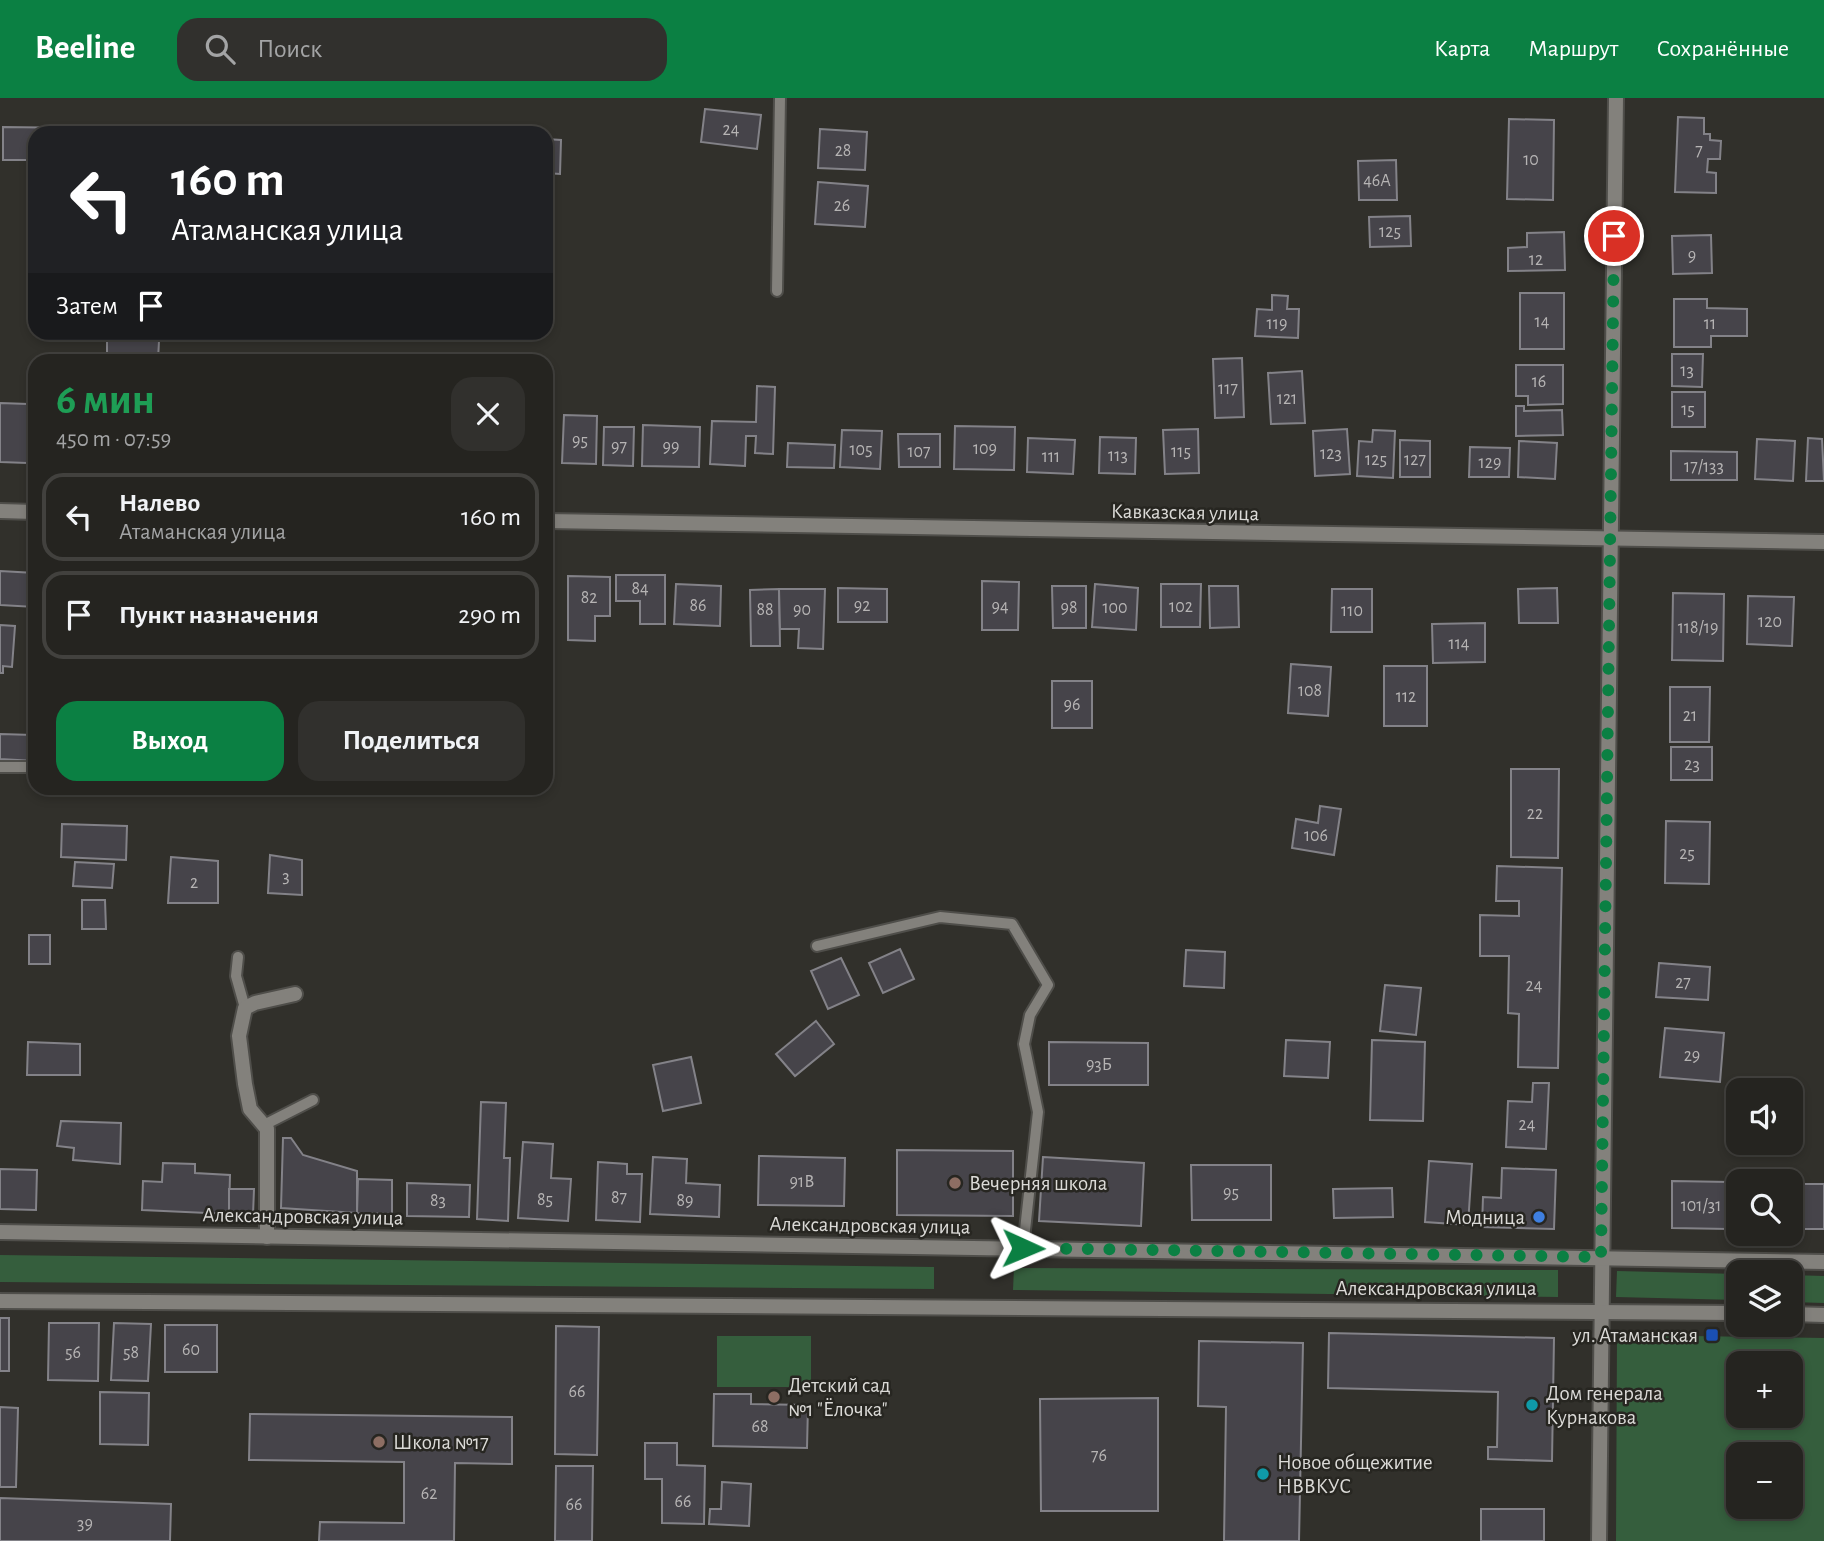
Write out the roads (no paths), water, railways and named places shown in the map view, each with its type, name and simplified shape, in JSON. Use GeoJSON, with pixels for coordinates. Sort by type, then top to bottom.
{"type":"FeatureCollection","features":[{"type":"Feature","properties":{"kind":"street"},"geometry":{"type":"LineString","coordinates":[[1599,1541],[1616,98]]}},
{"type":"Feature","properties":{"kind":"street"},"geometry":{"type":"LineString","coordinates":[[0,511],[28,512]]}},
{"type":"Feature","properties":{"kind":"street","name":"Кавказская улица"},"geometry":{"type":"LineString","coordinates":[[553,521],[1824,542]]}},
{"type":"Feature","properties":{"kind":"street"},"geometry":{"type":"LineString","coordinates":[[267,1237],[267,1129],[250,1110],[239,1036],[246,1008],[255,1003],[295,994]]}},
{"type":"Feature","properties":{"kind":"street","name":"Александровская улица"},"geometry":{"type":"LineString","coordinates":[[0,1233],[1824,1262]]}},
{"type":"Feature","properties":{"kind":"street","name":"Александровская улица"},"geometry":{"type":"LineString","coordinates":[[0,1301],[1726,1313]]}},
{"type":"Feature","properties":{"kind":"street"},"geometry":{"type":"LineString","coordinates":[[1803,1314],[1824,1315]]}},
{"type":"Feature","properties":{"kind":"lane"},"geometry":{"type":"LineString","coordinates":[[777,291],[780,98]]}},
{"type":"Feature","properties":{"kind":"lane"},"geometry":{"type":"LineString","coordinates":[[0,767],[28,767]]}},
{"type":"Feature","properties":{"kind":"lane"},"geometry":{"type":"LineString","coordinates":[[817,946],[940,917],[1012,924],[1048,985],[1030,1015],[1024,1044],[1038,1112],[1023,1248]]}},
{"type":"Feature","properties":{"kind":"lane"},"geometry":{"type":"LineString","coordinates":[[238,957],[236,976],[246,1008]]}},
{"type":"Feature","properties":{"kind":"lane"},"geometry":{"type":"LineString","coordinates":[[264,1125],[313,1100]]}},
{"type":"Feature","properties":{"kind":"place","name":"Вечерняя школа"},"geometry":{"type":"Point","coordinates":[955,1183]}},
{"type":"Feature","properties":{"kind":"place","name":"Модница"},"geometry":{"type":"Point","coordinates":[1539,1217]}},
{"type":"Feature","properties":{"kind":"place","name":"ул. Атаманская"},"geometry":{"type":"Point","coordinates":[1712,1335]}},
{"type":"Feature","properties":{"kind":"place","name":"Детский сад №1 \"Ёлочка\""},"geometry":{"type":"Point","coordinates":[774,1397]}},
{"type":"Feature","properties":{"kind":"place","name":"Дом генерала Курнакова"},"geometry":{"type":"Point","coordinates":[1532,1405]}},
{"type":"Feature","properties":{"kind":"place","name":"Школа №17"},"geometry":{"type":"Point","coordinates":[379,1442]}},
{"type":"Feature","properties":{"kind":"place","name":"Новое общежитие НВВКУС"},"geometry":{"type":"Point","coordinates":[1263,1474]}}]}
